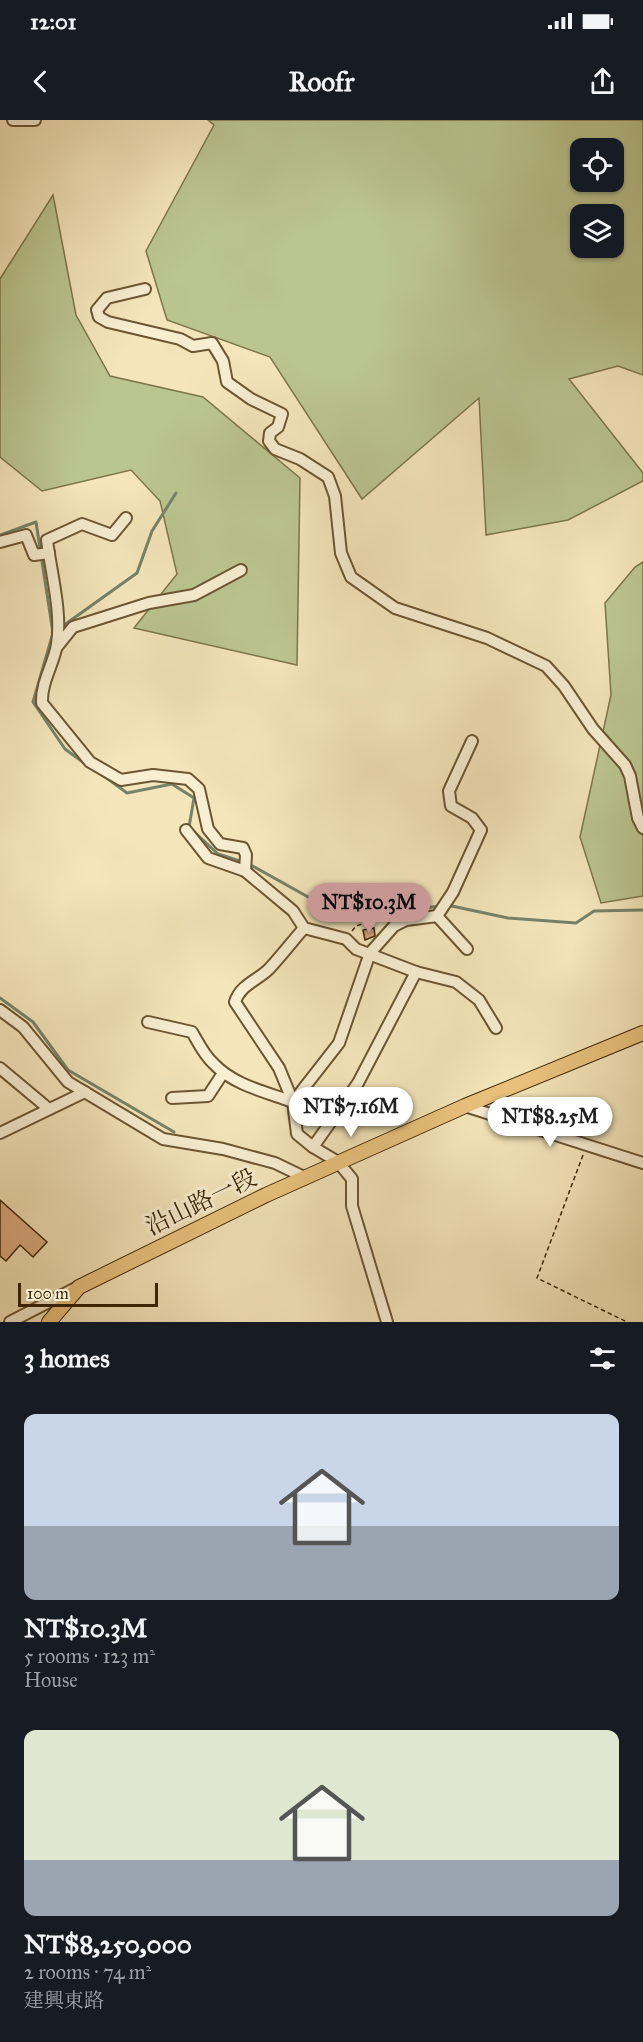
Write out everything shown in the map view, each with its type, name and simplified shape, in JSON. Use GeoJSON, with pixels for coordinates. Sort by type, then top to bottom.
{"type":"FeatureCollection","features":[{"type":"Feature","properties":{"kind":"main road","name":"沿山路一段"},"geometry":{"type":"LineString","coordinates":[[79,1287],[304,1177],[465,1106],[643,1033]]}},
{"type":"Feature","properties":{"kind":"main road"},"geometry":{"type":"LineString","coordinates":[[49,1322],[79,1287]]}},
{"type":"Feature","properties":{"kind":"street"},"geometry":{"type":"LineString","coordinates":[[13,120],[35,120]]}},
{"type":"Feature","properties":{"kind":"street"},"geometry":{"type":"LineString","coordinates":[[145,289],[107,298],[97,310],[99,317],[108,322],[180,339],[193,346],[212,343],[223,361],[227,382],[251,399],[282,414],[278,428],[270,433],[269,441],[275,449],[300,459],[328,477],[335,496],[341,553],[351,577],[395,608],[487,638],[546,666],[564,686],[593,729],[625,765],[630,776],[638,818],[643,828]]}},
{"type":"Feature","properties":{"kind":"street"},"geometry":{"type":"LineString","coordinates":[[42,554],[47,540],[60,532],[82,525],[112,535],[126,518]]}},
{"type":"Feature","properties":{"kind":"street"},"geometry":{"type":"LineString","coordinates":[[0,542],[26,535],[42,554],[57,637],[42,693],[42,703],[70,741],[90,762],[121,780],[153,775],[188,779],[200,789],[208,829],[220,844],[243,848],[246,856],[245,870]]}},
{"type":"Feature","properties":{"kind":"street"},"geometry":{"type":"LineString","coordinates":[[57,637],[73,627],[150,603],[194,595],[241,570]]}},
{"type":"Feature","properties":{"kind":"street"},"geometry":{"type":"LineString","coordinates":[[293,1102],[339,1043],[370,953],[394,926],[406,920],[439,914],[449,898],[482,830],[472,819],[451,806],[449,791],[472,741]]}},
{"type":"Feature","properties":{"kind":"street"},"geometry":{"type":"LineString","coordinates":[[186,830],[208,858],[245,870],[293,911],[304,928],[346,939],[356,949],[416,972],[456,982],[479,1000],[496,1028]]}},
{"type":"Feature","properties":{"kind":"street"},"geometry":{"type":"LineString","coordinates":[[439,914],[467,949]]}},
{"type":"Feature","properties":{"kind":"street"},"geometry":{"type":"LineString","coordinates":[[304,928],[266,972],[253,979],[237,996],[235,1002],[279,1068],[293,1102],[297,1134],[338,1162],[352,1179],[352,1206],[387,1322]]}},
{"type":"Feature","properties":{"kind":"street"},"geometry":{"type":"LineString","coordinates":[[313,1147],[358,1083],[416,972]]}},
{"type":"Feature","properties":{"kind":"street"},"geometry":{"type":"LineString","coordinates":[[0,1010],[23,1027],[60,1074],[85,1092],[163,1139],[224,1149],[265,1160],[304,1177]]}},
{"type":"Feature","properties":{"kind":"street"},"geometry":{"type":"LineString","coordinates":[[148,1022],[192,1032],[211,1062],[223,1073],[249,1087],[293,1102]]}},
{"type":"Feature","properties":{"kind":"street"},"geometry":{"type":"LineString","coordinates":[[0,1068],[49,1109]]}},
{"type":"Feature","properties":{"kind":"street"},"geometry":{"type":"LineString","coordinates":[[172,1098],[208,1096],[223,1073]]}},
{"type":"Feature","properties":{"kind":"street"},"geometry":{"type":"LineString","coordinates":[[0,1133],[85,1092]]}},
{"type":"Feature","properties":{"kind":"street"},"geometry":{"type":"LineString","coordinates":[[465,1106],[643,1163]]}},
{"type":"Feature","properties":{"kind":"street"},"geometry":{"type":"LineString","coordinates":[[10,1322],[79,1287]]}},
{"type":"Feature","properties":{"kind":"path"},"geometry":{"type":"LineString","coordinates":[[346,939],[356,926],[377,919],[383,886]]}},
{"type":"Feature","properties":{"kind":"path"},"geometry":{"type":"LineString","coordinates":[[587,1146],[537,1278],[627,1322]]}},
{"type":"Feature","properties":{"kind":"green space"},"geometry":{"type":"Polygon","coordinates":[[[208,120],[643,120],[643,375],[618,366],[569,379],[643,473],[643,481],[568,520],[486,535],[479,398],[362,499],[270,357],[167,320],[146,251],[214,125],[208,120]]]}},
{"type":"Feature","properties":{"kind":"green space"},"geometry":{"type":"Polygon","coordinates":[[[53,195],[76,315],[110,376],[203,397],[300,478],[297,665],[134,628],[177,574],[160,501],[131,470],[42,491],[0,457],[0,279],[53,195]]]}},
{"type":"Feature","properties":{"kind":"green space"},"geometry":{"type":"Polygon","coordinates":[[[643,562],[643,896],[601,903],[580,837],[611,695],[605,603],[635,567],[643,562]]]}},
{"type":"Feature","properties":{"kind":"building"},"geometry":{"type":"Polygon","coordinates":[[[374,928],[375,936],[365,940],[363,930],[374,928]]]}},
{"type":"Feature","properties":{"kind":"building"},"geometry":{"type":"Polygon","coordinates":[[[0,1200],[47,1242],[33,1257],[20,1245],[6,1261],[0,1256],[0,1200]]]}},
{"type":"Feature","properties":{"kind":"waterway"},"geometry":{"type":"LineString","coordinates":[[60,628],[137,573],[152,531],[176,493]]}},
{"type":"Feature","properties":{"kind":"waterway"},"geometry":{"type":"LineString","coordinates":[[0,535],[36,522],[53,633],[33,702],[65,749],[84,763]]}},
{"type":"Feature","properties":{"kind":"waterway"},"geometry":{"type":"LineString","coordinates":[[100,773],[127,793],[172,784],[194,798],[189,827],[218,854],[243,862]]}},
{"type":"Feature","properties":{"kind":"waterway"},"geometry":{"type":"LineString","coordinates":[[249,864],[344,917],[441,906]]}},
{"type":"Feature","properties":{"kind":"waterway"},"geometry":{"type":"LineString","coordinates":[[447,905],[508,918],[576,923],[594,911],[643,910]]}},
{"type":"Feature","properties":{"kind":"waterway"},"geometry":{"type":"LineString","coordinates":[[0,998],[33,1022],[68,1070],[174,1132]]}}]}
